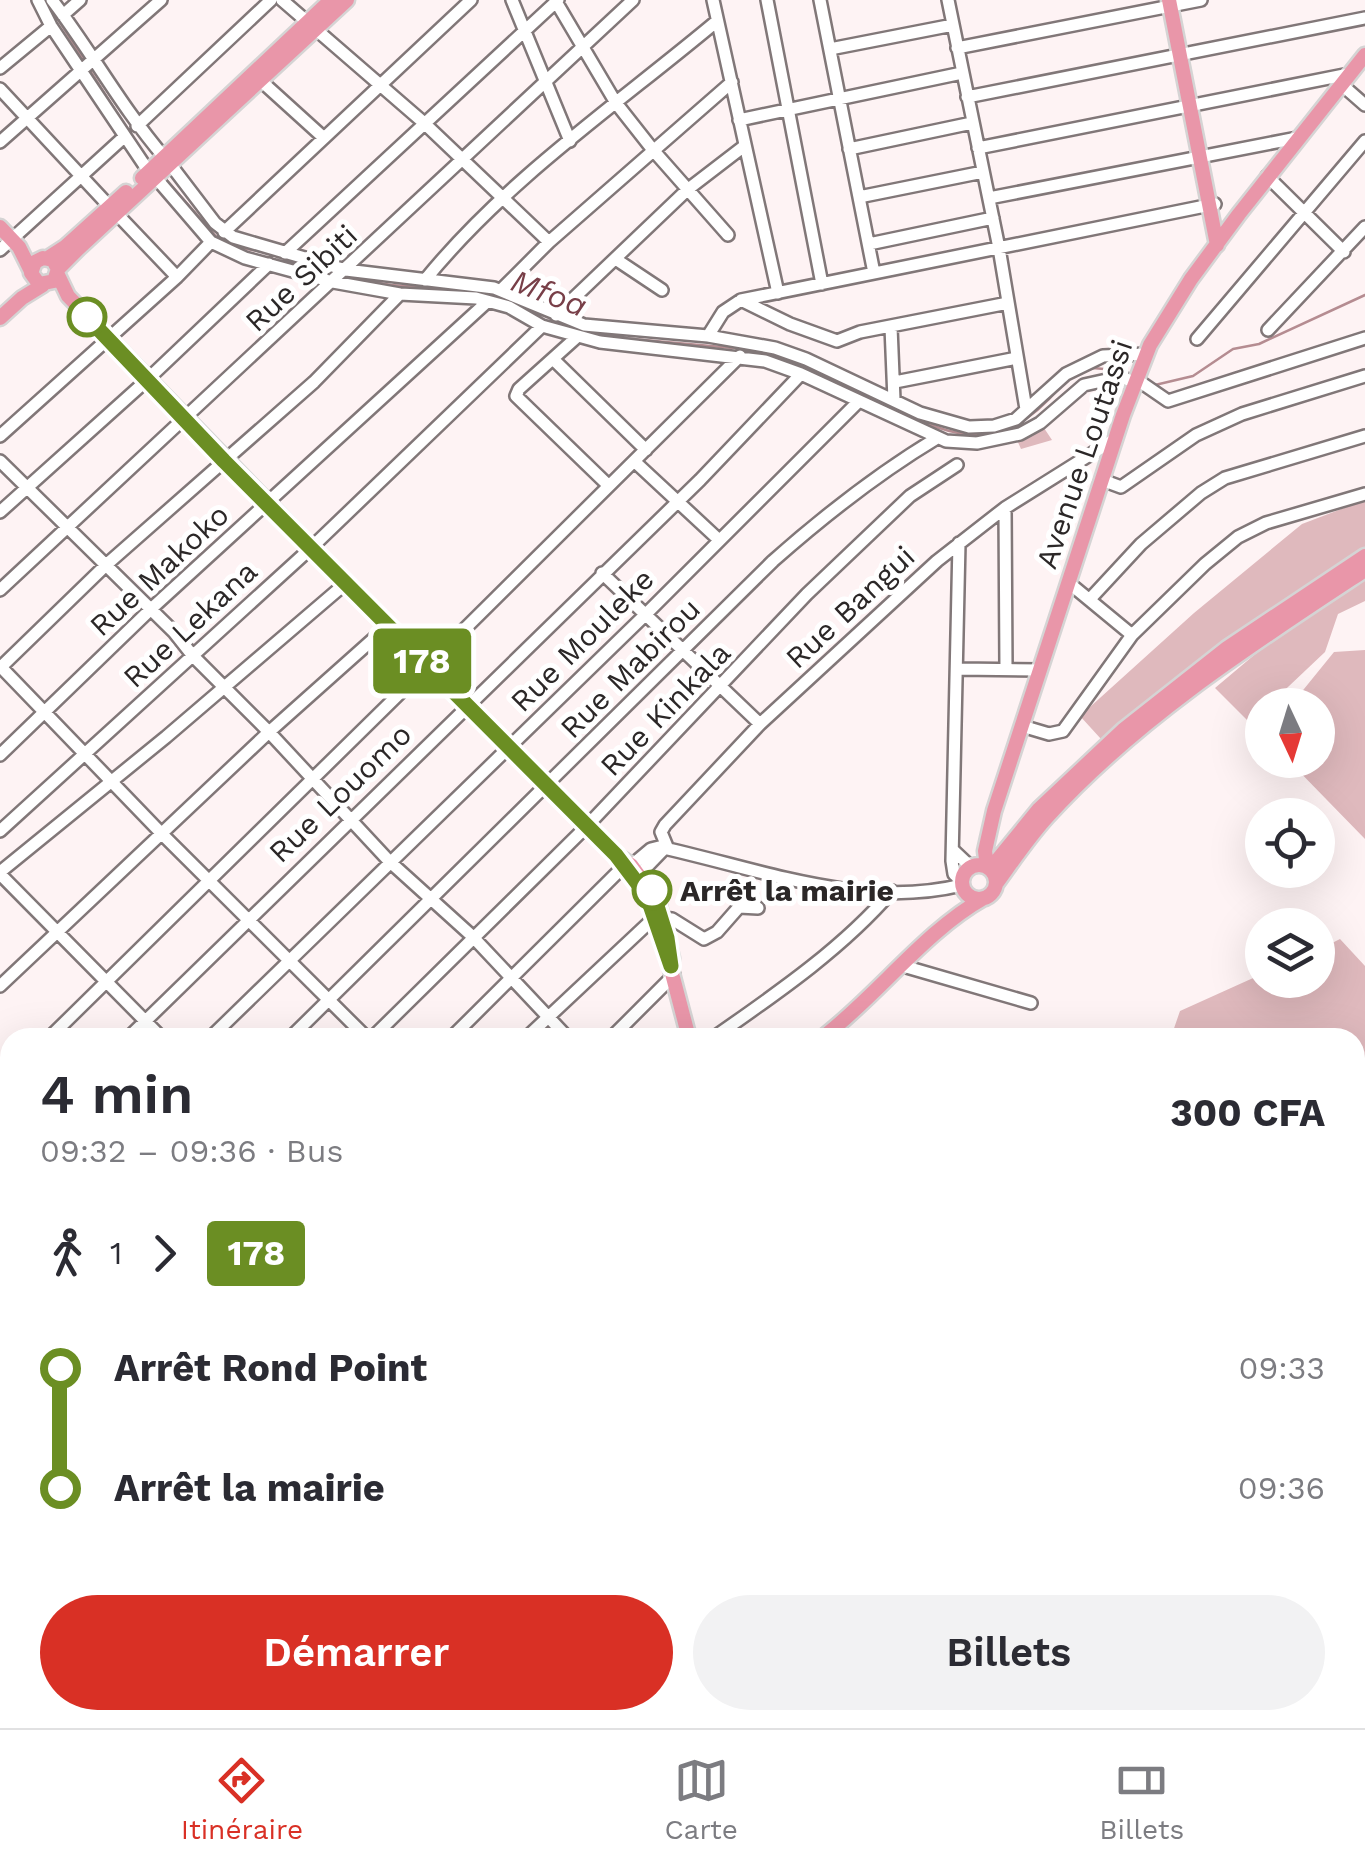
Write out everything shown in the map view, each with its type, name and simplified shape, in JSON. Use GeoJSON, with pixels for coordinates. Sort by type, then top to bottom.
{"type":"FeatureCollection","features":[{"type":"Feature","properties":{"kind":"main road"},"geometry":{"type":"LineString","coordinates":[[160,167],[260,80],[331,0]]}},
{"type":"Feature","properties":{"kind":"main road"},"geometry":{"type":"LineString","coordinates":[[0,318],[49,272],[65,247],[113,210],[310,27],[347,0]]}},
{"type":"Feature","properties":{"kind":"main road"},"geometry":{"type":"LineString","coordinates":[[1170,3],[1211,202],[1216,245]]}},
{"type":"Feature","properties":{"kind":"main road","name":"Avenue Loutassi"},"geometry":{"type":"LineString","coordinates":[[980,867],[977,846],[994,811],[1146,354],[1160,326],[1238,214],[1365,55]]}},
{"type":"Feature","properties":{"kind":"main road"},"geometry":{"type":"LineString","coordinates":[[1211,202],[1238,214]]}},
{"type":"Feature","properties":{"kind":"main road"},"geometry":{"type":"LineString","coordinates":[[0,227],[35,281],[49,272]]}},
{"type":"Feature","properties":{"kind":"main road"},"geometry":{"type":"LineString","coordinates":[[10,245],[49,272],[224,461],[652,890],[686,1028]]}},
{"type":"Feature","properties":{"kind":"main road"},"geometry":{"type":"LineString","coordinates":[[0,308],[31,272]]}},
{"type":"Feature","properties":{"kind":"main road"},"geometry":{"type":"LineString","coordinates":[[948,920],[963,886],[980,867],[1123,730],[1227,648],[1365,556]]}},
{"type":"Feature","properties":{"kind":"main road"},"geometry":{"type":"LineString","coordinates":[[833,1028],[948,920],[992,893],[1046,818],[1129,740],[1238,654],[1365,570]]}},
{"type":"Feature","properties":{"kind":"main road"},"geometry":{"type":"LineString","coordinates":[[980,867],[996,884]]}},
{"type":"Feature","properties":{"kind":"main road"},"geometry":{"type":"LineString","coordinates":[[963,886],[973,898],[984,898]]}},
{"type":"Feature","properties":{"kind":"street"},"geometry":{"type":"LineString","coordinates":[[38,0],[124,137],[233,237],[346,270],[501,290],[584,324],[708,336],[774,348],[920,413],[969,427],[1006,424],[1056,382],[1086,363],[1103,356],[1146,354]]}},
{"type":"Feature","properties":{"kind":"street"},"geometry":{"type":"LineString","coordinates":[[52,0],[95,58],[160,167],[211,242],[230,252],[400,294],[444,295],[487,302],[509,308],[542,326],[600,342],[740,356],[800,374],[937,438],[977,443],[1020,434],[1084,385],[1120,377],[1136,380],[1168,401],[1365,338]]}},
{"type":"Feature","properties":{"kind":"street"},"geometry":{"type":"LineString","coordinates":[[64,15],[80,0]]}},
{"type":"Feature","properties":{"kind":"street"},"geometry":{"type":"LineString","coordinates":[[0,142],[162,0]]}},
{"type":"Feature","properties":{"kind":"street"},"geometry":{"type":"LineString","coordinates":[[137,126],[270,0]]}},
{"type":"Feature","properties":{"kind":"street"},"geometry":{"type":"LineString","coordinates":[[282,0],[422,122],[548,242]]}},
{"type":"Feature","properties":{"kind":"street"},"geometry":{"type":"LineString","coordinates":[[224,232],[471,0]]}},
{"type":"Feature","properties":{"kind":"street"},"geometry":{"type":"LineString","coordinates":[[512,0],[570,140]]}},
{"type":"Feature","properties":{"kind":"street"},"geometry":{"type":"LineString","coordinates":[[285,253],[556,0],[616,103],[728,235]]}},
{"type":"Feature","properties":{"kind":"street","name":"Rue Sibiti"},"geometry":{"type":"LineString","coordinates":[[0,590],[633,0]]}},
{"type":"Feature","properties":{"kind":"street"},"geometry":{"type":"LineString","coordinates":[[713,0],[778,293]]}},
{"type":"Feature","properties":{"kind":"street"},"geometry":{"type":"LineString","coordinates":[[766,0],[822,284]]}},
{"type":"Feature","properties":{"kind":"street"},"geometry":{"type":"LineString","coordinates":[[820,0],[874,274]]}},
{"type":"Feature","properties":{"kind":"street"},"geometry":{"type":"LineString","coordinates":[[948,0],[999,248],[1026,410]]}},
{"type":"Feature","properties":{"kind":"street"},"geometry":{"type":"LineString","coordinates":[[958,48],[1170,3],[1202,0]]}},
{"type":"Feature","properties":{"kind":"street"},"geometry":{"type":"LineString","coordinates":[[968,97],[1365,18]]}},
{"type":"Feature","properties":{"kind":"street"},"geometry":{"type":"LineString","coordinates":[[425,280],[456,241],[501,199],[717,21]]}},
{"type":"Feature","properties":{"kind":"street"},"geometry":{"type":"LineString","coordinates":[[830,49],[953,24]]}},
{"type":"Feature","properties":{"kind":"street"},"geometry":{"type":"LineString","coordinates":[[0,68],[52,26]]}},
{"type":"Feature","properties":{"kind":"street"},"geometry":{"type":"LineString","coordinates":[[739,120],[962,74]]}},
{"type":"Feature","properties":{"kind":"street"},"geometry":{"type":"LineString","coordinates":[[978,148],[1190,104],[1345,79],[1365,105]]}},
{"type":"Feature","properties":{"kind":"street"},"geometry":{"type":"LineString","coordinates":[[260,80],[324,138]]}},
{"type":"Feature","properties":{"kind":"street"},"geometry":{"type":"LineString","coordinates":[[501,290],[548,242],[732,82]]}},
{"type":"Feature","properties":{"kind":"street"},"geometry":{"type":"LineString","coordinates":[[0,89],[177,277]]}},
{"type":"Feature","properties":{"kind":"street"},"geometry":{"type":"LineString","coordinates":[[849,149],[972,123]]}},
{"type":"Feature","properties":{"kind":"street"},"geometry":{"type":"LineString","coordinates":[[10,245],[124,137]]}},
{"type":"Feature","properties":{"kind":"street"},"geometry":{"type":"LineString","coordinates":[[988,198],[1297,138]]}},
{"type":"Feature","properties":{"kind":"street"},"geometry":{"type":"LineString","coordinates":[[1196,339],[1365,141]]}},
{"type":"Feature","properties":{"kind":"street"},"geometry":{"type":"LineString","coordinates":[[556,315],[687,190],[744,147]]}},
{"type":"Feature","properties":{"kind":"street"},"geometry":{"type":"LineString","coordinates":[[859,197],[983,172]]}},
{"type":"Feature","properties":{"kind":"street"},"geometry":{"type":"LineString","coordinates":[[1267,176],[1344,252]]}},
{"type":"Feature","properties":{"kind":"street"},"geometry":{"type":"LineString","coordinates":[[708,336],[723,312],[741,300],[1211,202]]}},
{"type":"Feature","properties":{"kind":"street"},"geometry":{"type":"LineString","coordinates":[[869,244],[993,218]]}},
{"type":"Feature","properties":{"kind":"street"},"geometry":{"type":"LineString","coordinates":[[1268,330],[1365,227]]}},
{"type":"Feature","properties":{"kind":"street"},"geometry":{"type":"LineString","coordinates":[[0,436],[211,242]]}},
{"type":"Feature","properties":{"kind":"street"},"geometry":{"type":"LineString","coordinates":[[617,260],[662,290]]}},
{"type":"Feature","properties":{"kind":"street"},"geometry":{"type":"LineString","coordinates":[[0,512],[269,264]]}},
{"type":"Feature","properties":{"kind":"street"},"geometry":{"type":"LineString","coordinates":[[358,1028],[0,667],[106,565],[314,382],[400,294]]}},
{"type":"Feature","properties":{"kind":"street"},"geometry":{"type":"LineString","coordinates":[[741,300],[833,341],[1008,303]]}},
{"type":"Feature","properties":{"kind":"street","name":"Rue Makoko"},"geometry":{"type":"LineString","coordinates":[[0,755],[151,609],[487,302]]}},
{"type":"Feature","properties":{"kind":"street","name":"Rue Lekana"},"geometry":{"type":"LineString","coordinates":[[0,831],[311,548],[542,326]]}},
{"type":"Feature","properties":{"kind":"street"},"geometry":{"type":"LineString","coordinates":[[891,327],[894,400]]}},
{"type":"Feature","properties":{"kind":"street"},"geometry":{"type":"LineString","coordinates":[[578,336],[516,396],[609,486]]}},
{"type":"Feature","properties":{"kind":"street"},"geometry":{"type":"LineString","coordinates":[[59,1028],[740,356]]}},
{"type":"Feature","properties":{"kind":"street"},"geometry":{"type":"LineString","coordinates":[[895,382],[1017,358]]}},
{"type":"Feature","properties":{"kind":"street"},"geometry":{"type":"LineString","coordinates":[[555,360],[646,450]]}},
{"type":"Feature","properties":{"kind":"street","name":"Rue Louomo"},"geometry":{"type":"LineString","coordinates":[[137,1028],[679,500],[800,374]]}},
{"type":"Feature","properties":{"kind":"street"},"geometry":{"type":"LineString","coordinates":[[1102,480],[1121,487],[1196,435],[1242,414],[1365,376]]}},
{"type":"Feature","properties":{"kind":"street","name":"Rue Mouleke"},"geometry":{"type":"LineString","coordinates":[[220,1028],[858,402]]}},
{"type":"Feature","properties":{"kind":"street"},"geometry":{"type":"LineString","coordinates":[[1090,599],[1141,544],[1224,478],[1365,436]]}},
{"type":"Feature","properties":{"kind":"street","name":"Rue Mabirou"},"geometry":{"type":"LineString","coordinates":[[301,1028],[681,650],[828,512],[879,473],[937,438]]}},
{"type":"Feature","properties":{"kind":"street","name":"Rue Bangui"},"geometry":{"type":"LineString","coordinates":[[666,848],[661,832],[664,824],[760,724],[878,613],[1005,508],[1115,438]]}},
{"type":"Feature","properties":{"kind":"street"},"geometry":{"type":"LineString","coordinates":[[0,461],[151,609],[389,861],[472,936],[558,1028]]}},
{"type":"Feature","properties":{"kind":"street"},"geometry":{"type":"LineString","coordinates":[[634,461],[718,539]]}},
{"type":"Feature","properties":{"kind":"street","name":"Rue Kinkala"},"geometry":{"type":"LineString","coordinates":[[379,1028],[587,826],[807,594],[886,518],[939,474],[957,465]]}},
{"type":"Feature","properties":{"kind":"street"},"geometry":{"type":"LineString","coordinates":[[1022,726],[1048,734],[1062,731],[1132,635],[1205,564],[1255,527],[1365,494]]}},
{"type":"Feature","properties":{"kind":"street"},"geometry":{"type":"LineString","coordinates":[[1005,508],[1006,668]]}},
{"type":"Feature","properties":{"kind":"street"},"geometry":{"type":"LineString","coordinates":[[959,543],[953,850],[954,874],[963,886]]}},
{"type":"Feature","properties":{"kind":"street"},"geometry":{"type":"LineString","coordinates":[[602,573],[760,724]]}},
{"type":"Feature","properties":{"kind":"street"},"geometry":{"type":"LineString","coordinates":[[153,1028],[0,873],[346,583]]}},
{"type":"Feature","properties":{"kind":"street"},"geometry":{"type":"LineString","coordinates":[[1069,583],[1132,635]]}},
{"type":"Feature","properties":{"kind":"street"},"geometry":{"type":"LineString","coordinates":[[0,986],[269,732],[389,625]]}},
{"type":"Feature","properties":{"kind":"street"},"geometry":{"type":"LineString","coordinates":[[958,669],[1040,670]]}},
{"type":"Feature","properties":{"kind":"street"},"geometry":{"type":"LineString","coordinates":[[461,1028],[629,868],[666,848],[812,886],[892,891],[963,886]]}},
{"type":"Feature","properties":{"kind":"street"},"geometry":{"type":"LineString","coordinates":[[953,850],[980,867]]}},
{"type":"Feature","properties":{"kind":"street"},"geometry":{"type":"LineString","coordinates":[[726,1028],[802,972],[866,919],[892,891]]}},
{"type":"Feature","properties":{"kind":"street"},"geometry":{"type":"LineString","coordinates":[[535,1028],[659,917],[681,923],[704,939],[717,932],[739,907],[758,908]]}},
{"type":"Feature","properties":{"kind":"street"},"geometry":{"type":"LineString","coordinates":[[903,966],[1031,1003]]}},
{"type":"Feature","properties":{"kind":"street"},"geometry":{"type":"LineString","coordinates":[[620,1028],[672,971]]}},
{"type":"Feature","properties":{"kind":"shaded area"},"geometry":{"type":"Polygon","coordinates":[[[1044,428],[1052,440],[1021,449],[1017,440],[1044,428]]]}},
{"type":"Feature","properties":{"kind":"shaded area"},"geometry":{"type":"Polygon","coordinates":[[[1365,500],[1365,550],[1101,739],[1080,716],[1194,613],[1302,524],[1365,500]]]}},
{"type":"Feature","properties":{"kind":"shaded area"},"geometry":{"type":"Polygon","coordinates":[[[1365,578],[1365,601],[1338,614],[1325,652],[1287,688],[1245,688],[1245,718],[1215,688],[1266,645],[1365,578]]]}},
{"type":"Feature","properties":{"kind":"shaded area"},"geometry":{"type":"Polygon","coordinates":[[[1365,650],[1365,839],[1335,808],[1335,798],[1325,798],[1306,778],[1335,778],[1335,688],[1305,688],[1334,652],[1365,650]]]}},
{"type":"Feature","properties":{"kind":"shaded area"},"geometry":{"type":"Polygon","coordinates":[[[1340,939],[1365,966],[1365,1028],[1174,1028],[1180,1011],[1245,982],[1245,998],[1335,998],[1335,942],[1340,939]]]}},
{"type":"Feature","properties":{"kind":"waterway","name":"Mfoa"},"geometry":{"type":"LineString","coordinates":[[46,0],[85,62]]}},
{"type":"Feature","properties":{"kind":"waterway","name":"Mfoa"},"geometry":{"type":"LineString","coordinates":[[89,69],[133,138]]}},
{"type":"Feature","properties":{"kind":"waterway","name":"Mfoa"},"geometry":{"type":"LineString","coordinates":[[163,176],[220,241]]}},
{"type":"Feature","properties":{"kind":"waterway","name":"Mfoa"},"geometry":{"type":"LineString","coordinates":[[232,246],[268,253]]}},
{"type":"Feature","properties":{"kind":"waterway","name":"Mfoa"},"geometry":{"type":"LineString","coordinates":[[310,265],[330,273]]}},
{"type":"Feature","properties":{"kind":"waterway","name":"Mfoa"},"geometry":{"type":"LineString","coordinates":[[343,277],[469,291]]}},
{"type":"Feature","properties":{"kind":"waterway","name":"Mfoa"},"geometry":{"type":"LineString","coordinates":[[482,292],[502,300]]}},
{"type":"Feature","properties":{"kind":"waterway","name":"Mfoa"},"geometry":{"type":"LineString","coordinates":[[1155,385],[1193,376],[1233,349],[1259,344],[1365,295]]}},
{"type":"Feature","properties":{"kind":"waterway","name":"Mfoa"},"geometry":{"type":"LineString","coordinates":[[519,306],[599,336],[744,349],[789,359]]}},
{"type":"Feature","properties":{"kind":"waterway","name":"Mfoa"},"geometry":{"type":"LineString","coordinates":[[1074,376],[1093,368],[1126,371]]}},
{"type":"Feature","properties":{"kind":"waterway","name":"Mfoa"},"geometry":{"type":"LineString","coordinates":[[869,395],[921,421],[969,434],[1014,426],[1060,387]]}},
{"type":"Feature","properties":{"kind":"bus line","name":"178"},"geometry":{"type":"LineString","coordinates":[[87,317],[224,461],[616,855],[652,906],[671,966],[652,890]]}},
{"type":"Feature","properties":{"kind":"place","name":"Arrêt la mairie"},"geometry":{"type":"Point","coordinates":[652,890]}}]}
